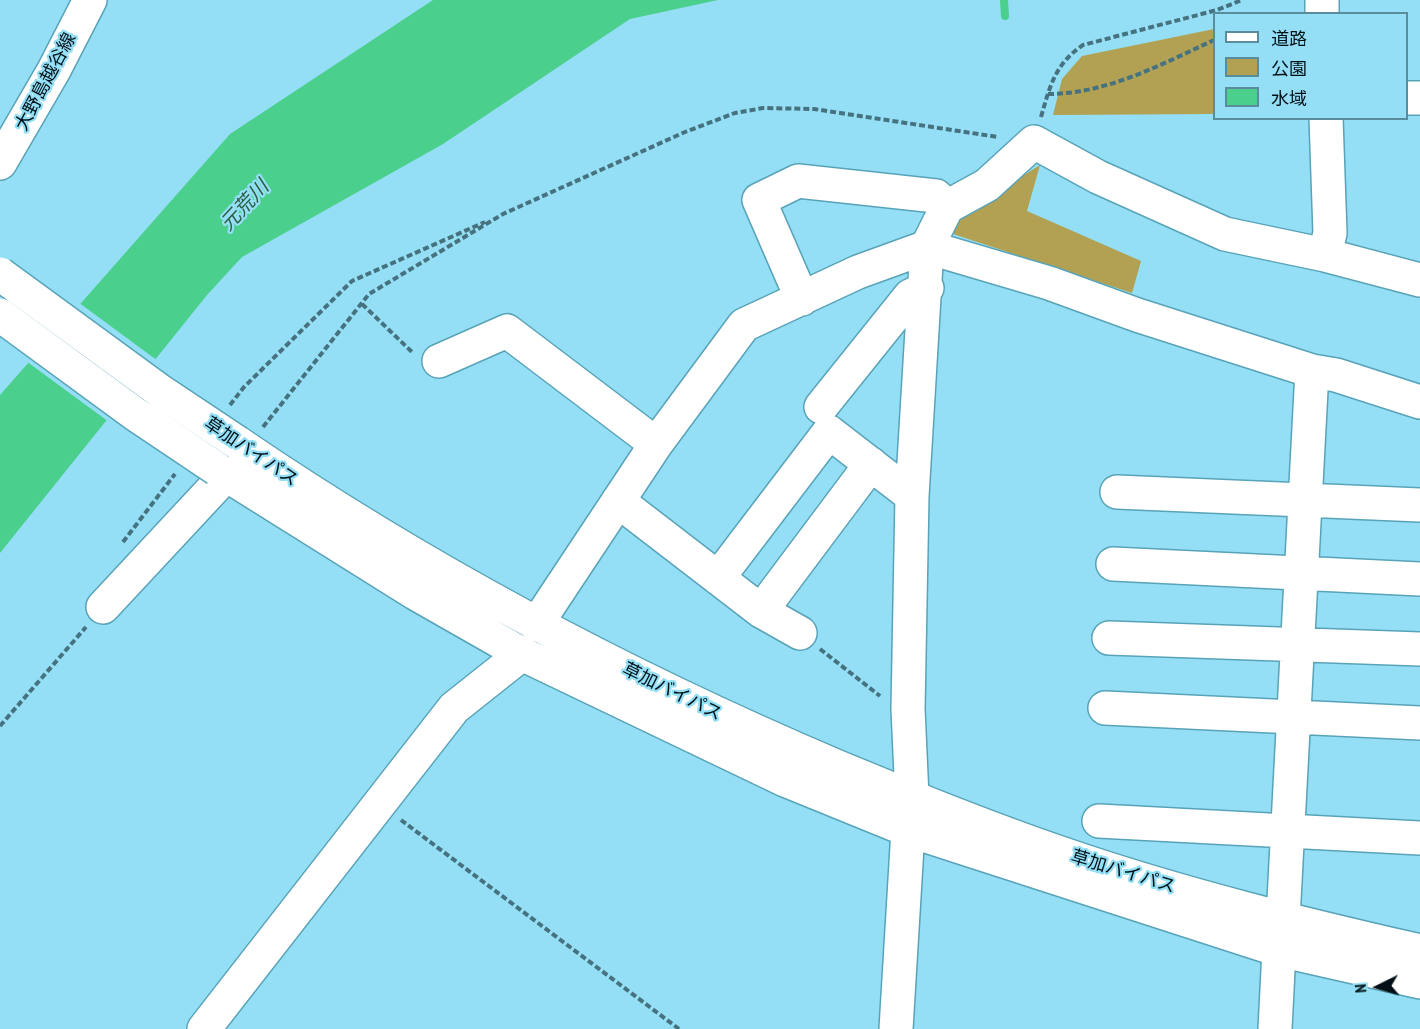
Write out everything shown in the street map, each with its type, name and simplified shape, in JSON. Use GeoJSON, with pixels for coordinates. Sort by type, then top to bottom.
{"type":"FeatureCollection","features":[{"type":"Feature","properties":{"kind":"main road","name":"大野島越谷線"},"geometry":{"type":"LineString","coordinates":[[0,163],[33,110],[90,0]]}},
{"type":"Feature","properties":{"kind":"main road"},"geometry":{"type":"LineString","coordinates":[[1325,255],[1330,233],[1326,120]]}},
{"type":"Feature","properties":{"kind":"main road"},"geometry":{"type":"LineString","coordinates":[[912,797],[908,709],[912,496],[927,288],[927,247],[946,207],[987,185],[1034,142],[1098,177],[1225,234],[1325,255],[1420,280]]}},
{"type":"Feature","properties":{"kind":"main road"},"geometry":{"type":"LineString","coordinates":[[802,298],[759,200],[798,182],[936,196],[946,207]]}},
{"type":"Feature","properties":{"kind":"main road"},"geometry":{"type":"LineString","coordinates":[[536,625],[656,444],[744,325],[858,272],[927,247],[1049,283],[1137,315],[1312,371],[1336,375],[1420,402]]}},
{"type":"Feature","properties":{"kind":"main road","name":"草加バイパス"},"geometry":{"type":"LineString","coordinates":[[0,274],[160,391],[382,538],[536,625],[729,720],[912,797],[1281,935],[1420,982]]}},
{"type":"Feature","properties":{"kind":"main road"},"geometry":{"type":"LineString","coordinates":[[821,407],[910,296],[927,288]]}},
{"type":"Feature","properties":{"kind":"main road","name":"草加バイパス"},"geometry":{"type":"LineString","coordinates":[[0,315],[135,414],[222,472],[415,593],[522,654],[785,780],[908,830],[1281,935],[1420,951]]}},
{"type":"Feature","properties":{"kind":"main road"},"geometry":{"type":"LineString","coordinates":[[439,361],[507,331],[656,444]]}},
{"type":"Feature","properties":{"kind":"main road"},"geometry":{"type":"LineString","coordinates":[[1275,1029],[1312,371]]}},
{"type":"Feature","properties":{"kind":"main road"},"geometry":{"type":"LineString","coordinates":[[718,578],[829,432],[912,496]]}},
{"type":"Feature","properties":{"kind":"main road"},"geometry":{"type":"LineString","coordinates":[[761,611],[871,464]]}},
{"type":"Feature","properties":{"kind":"main road"},"geometry":{"type":"LineString","coordinates":[[103,607],[222,472]]}},
{"type":"Feature","properties":{"kind":"main road"},"geometry":{"type":"LineString","coordinates":[[1117,492],[1420,505]]}},
{"type":"Feature","properties":{"kind":"main road"},"geometry":{"type":"LineString","coordinates":[[618,501],[761,611],[800,633]]}},
{"type":"Feature","properties":{"kind":"main road"},"geometry":{"type":"LineString","coordinates":[[1113,564],[1420,579]]}},
{"type":"Feature","properties":{"kind":"main road"},"geometry":{"type":"LineString","coordinates":[[1109,639],[1420,649]]}},
{"type":"Feature","properties":{"kind":"main road"},"geometry":{"type":"LineString","coordinates":[[204,1029],[454,708],[522,654]]}},
{"type":"Feature","properties":{"kind":"main road"},"geometry":{"type":"LineString","coordinates":[[1105,708],[1420,723]]}},
{"type":"Feature","properties":{"kind":"main road"},"geometry":{"type":"LineString","coordinates":[[1100,821],[1420,838]]}},
{"type":"Feature","properties":{"kind":"main road"},"geometry":{"type":"LineString","coordinates":[[896,1029],[908,830]]}},
{"type":"Feature","properties":{"kind":"path"},"geometry":{"type":"LineString","coordinates":[[1217,12],[1242,0]]}},
{"type":"Feature","properties":{"kind":"path"},"geometry":{"type":"LineString","coordinates":[[223,414],[244,387],[352,280],[685,132],[735,113],[763,108],[814,109],[1034,142],[1048,94],[1066,57],[1083,45],[1213,13]]}},
{"type":"Feature","properties":{"kind":"path"},"geometry":{"type":"LineString","coordinates":[[1048,94],[1071,94],[1141,73],[1213,41]]}},
{"type":"Feature","properties":{"kind":"path"},"geometry":{"type":"LineString","coordinates":[[242,446],[369,294],[503,214]]}},
{"type":"Feature","properties":{"kind":"path"},"geometry":{"type":"LineString","coordinates":[[362,304],[423,363],[429,365],[439,361]]}},
{"type":"Feature","properties":{"kind":"path"},"geometry":{"type":"LineString","coordinates":[[121,550],[124,539],[181,467]]}},
{"type":"Feature","properties":{"kind":"path"},"geometry":{"type":"LineString","coordinates":[[0,726],[103,607]]}},
{"type":"Feature","properties":{"kind":"path"},"geometry":{"type":"LineString","coordinates":[[800,633],[882,698],[908,709]]}},
{"type":"Feature","properties":{"kind":"path"},"geometry":{"type":"LineString","coordinates":[[379,804],[679,1029]]}},
{"type":"Feature","properties":{"kind":"green space"},"geometry":{"type":"Polygon","coordinates":[[[1213,29],[1213,114],[1053,115],[1062,79],[1082,56],[1213,29]]]}},
{"type":"Feature","properties":{"kind":"green space"},"geometry":{"type":"Polygon","coordinates":[[[1040,165],[1027,211],[1141,261],[1132,293],[947,232],[954,219],[1040,165]]]}},
{"type":"Feature","properties":{"kind":"water","name":"元荒川"},"geometry":{"type":"Polygon","coordinates":[[[433,0],[718,0],[630,19],[443,144],[242,257],[207,295],[0,553],[0,395],[230,134],[433,0]]]}},
{"type":"Feature","properties":{"kind":"pier"},"geometry":{"type":"Polygon","coordinates":[[[78,302],[158,361],[109,422],[26,361],[78,302]]]}},
{"type":"Feature","properties":{"kind":"waterway"},"geometry":{"type":"LineString","coordinates":[[1004,0],[1005,16]]}}]}
